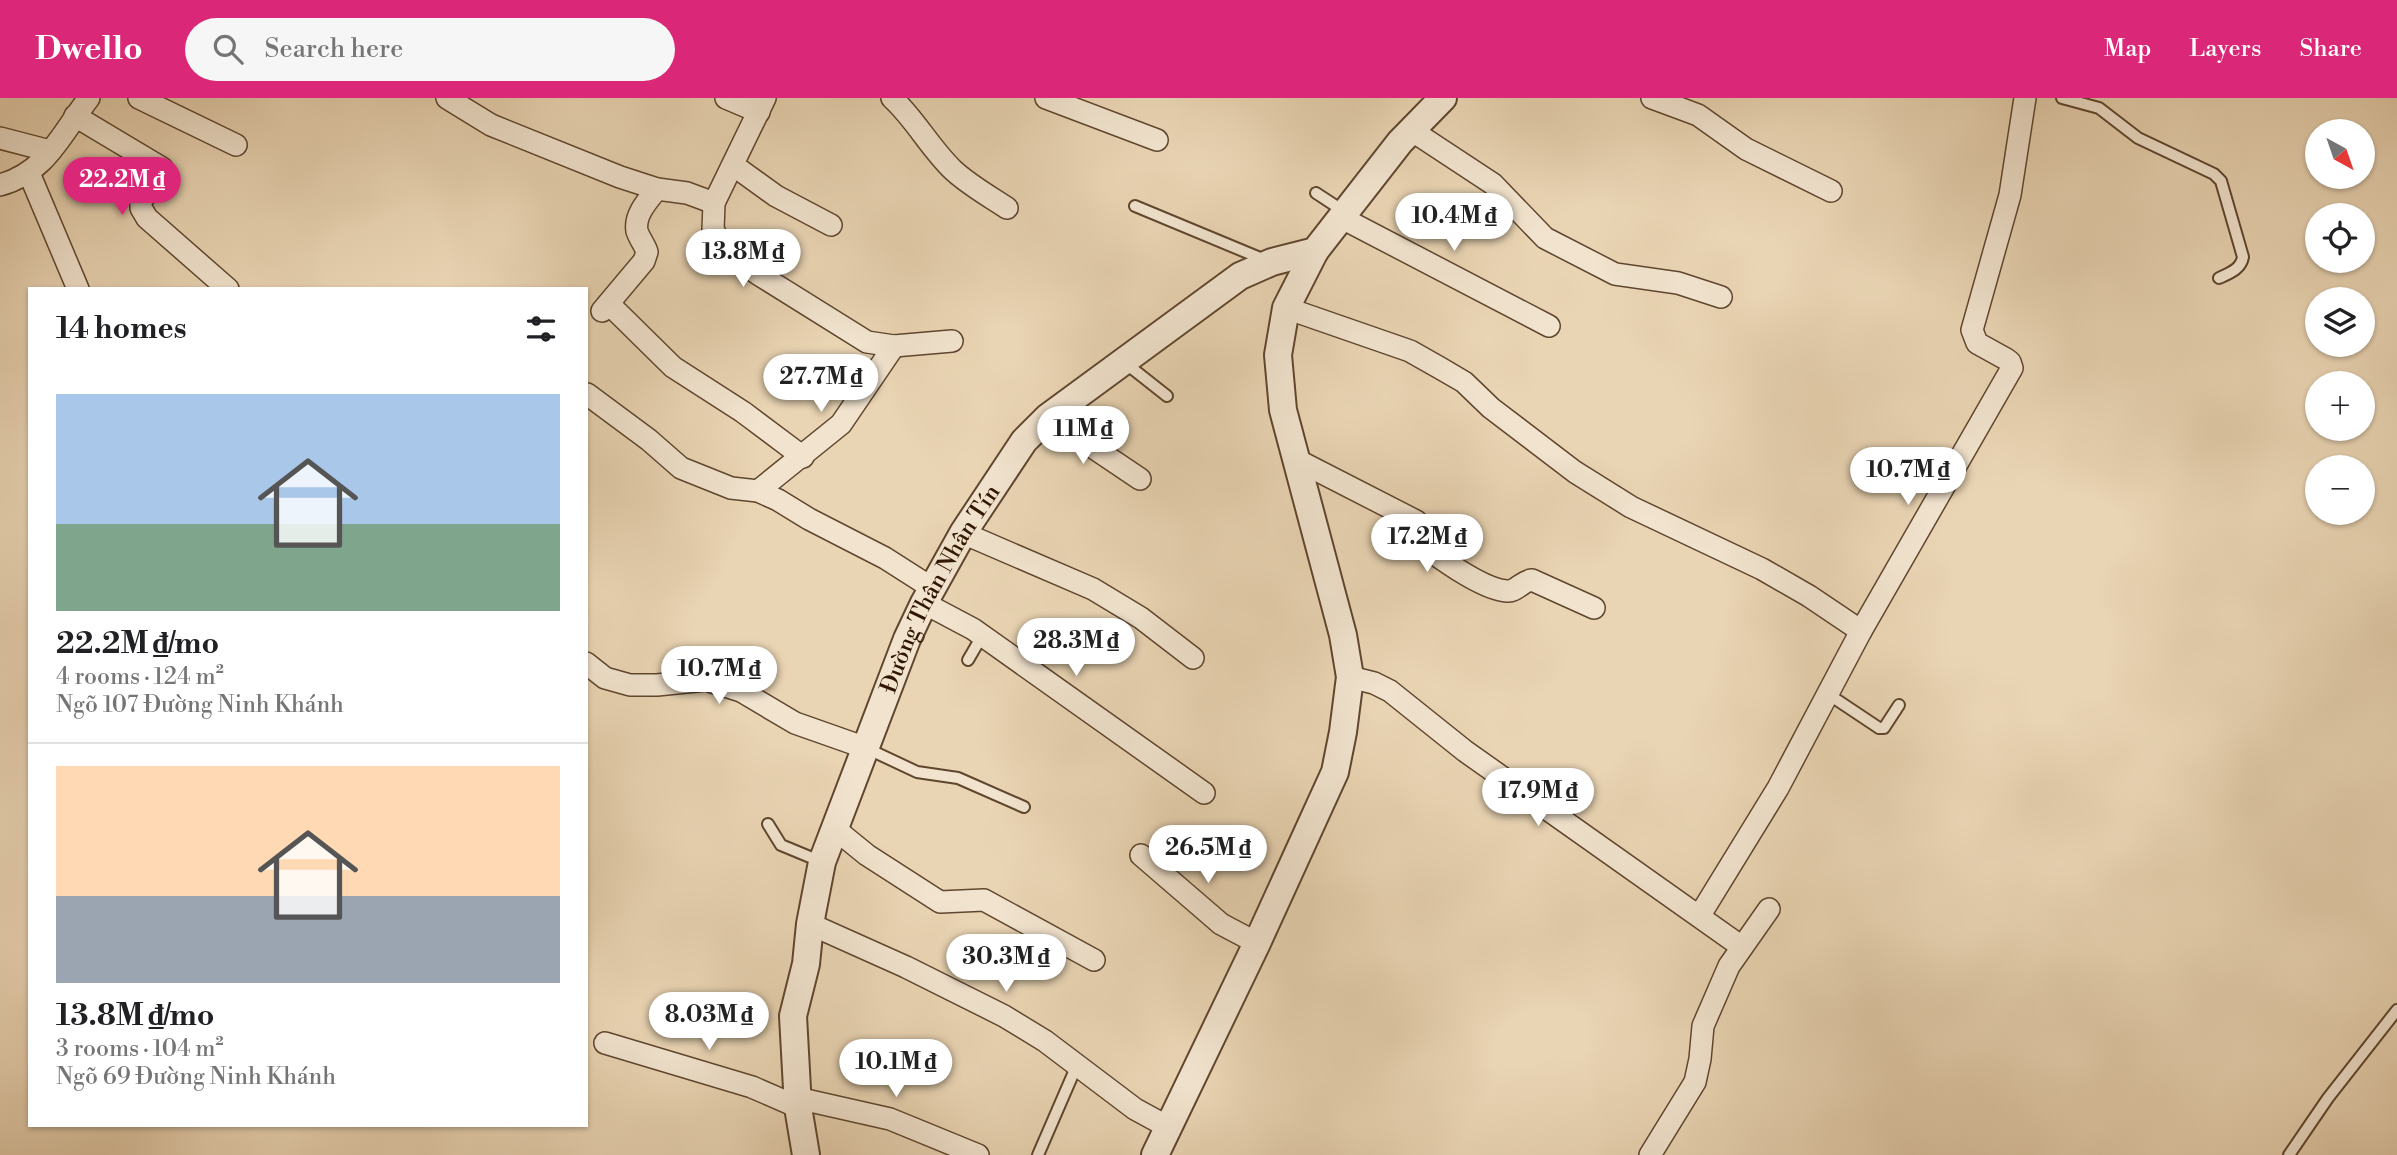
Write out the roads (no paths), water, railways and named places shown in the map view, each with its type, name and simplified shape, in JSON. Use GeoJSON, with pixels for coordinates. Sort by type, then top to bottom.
{"type":"FeatureCollection","features":[{"type":"Feature","properties":{"kind":"street"},"geometry":{"type":"LineString","coordinates":[[0,184],[29,173],[50,151],[89,98]]}},
{"type":"Feature","properties":{"kind":"street"},"geometry":{"type":"LineString","coordinates":[[139,98],[236,145]]}},
{"type":"Feature","properties":{"kind":"street"},"geometry":{"type":"LineString","coordinates":[[447,98],[470,104],[491,125],[620,177],[657,189],[687,193],[714,203]]}},
{"type":"Feature","properties":{"kind":"street"},"geometry":{"type":"LineString","coordinates":[[726,98],[762,105],[714,203],[713,230],[727,252],[867,342],[894,345],[952,341]]}},
{"type":"Feature","properties":{"kind":"street"},"geometry":{"type":"LineString","coordinates":[[892,98],[906,111],[951,168],[1007,208]]}},
{"type":"Feature","properties":{"kind":"street"},"geometry":{"type":"LineString","coordinates":[[1046,98],[1083,105],[1157,140]]}},
{"type":"Feature","properties":{"kind":"street"},"geometry":{"type":"LineString","coordinates":[[1154,1155],[1335,772],[1343,732],[1350,677],[1343,635],[1283,410],[1278,355],[1286,308],[1315,251],[1411,130],[1443,98]]}},
{"type":"Feature","properties":{"kind":"street"},"geometry":{"type":"LineString","coordinates":[[1652,98],[1698,116],[1746,149],[1831,191]]}},
{"type":"Feature","properties":{"kind":"street"},"geometry":{"type":"LineString","coordinates":[[1700,915],[1778,788],[1861,631],[2012,368],[2006,359],[1977,343],[1972,337],[1972,330],[2010,195],[2025,98]]}},
{"type":"Feature","properties":{"kind":"street"},"geometry":{"type":"LineString","coordinates":[[75,116],[162,168],[162,173],[141,201],[141,208],[147,218],[226,287]]}},
{"type":"Feature","properties":{"kind":"street"},"geometry":{"type":"LineString","coordinates":[[1411,130],[1493,184],[1545,238],[1615,274],[1678,283],[1721,297]]}},
{"type":"Feature","properties":{"kind":"street"},"geometry":{"type":"LineString","coordinates":[[0,138],[50,151]]}},
{"type":"Feature","properties":{"kind":"street"},"geometry":{"type":"LineString","coordinates":[[733,165],[776,196],[831,225]]}},
{"type":"Feature","properties":{"kind":"street"},"geometry":{"type":"LineString","coordinates":[[29,173],[77,287]]}},
{"type":"Feature","properties":{"kind":"street"},"geometry":{"type":"LineString","coordinates":[[657,189],[644,204],[637,223],[637,230],[647,252],[644,261],[606,307],[673,367],[743,412],[803,457]]}},
{"type":"Feature","properties":{"kind":"street"},"geometry":{"type":"LineString","coordinates":[[1343,214],[1549,326]]}},
{"type":"Feature","properties":{"kind":"street","name":"Đường Thân Nhân Tín"},"geometry":{"type":"LineString","coordinates":[[806,1155],[798,1102],[793,1016],[806,964],[810,924],[822,862],[907,639],[963,533],[1024,441],[1048,417],[1240,276],[1272,262],[1315,251]]}},
{"type":"Feature","properties":{"kind":"street"},"geometry":{"type":"LineString","coordinates":[[1286,308],[1410,351],[1464,382],[1491,408],[1575,472],[1630,508],[1762,569],[1861,631]]}},
{"type":"Feature","properties":{"kind":"street"},"geometry":{"type":"LineString","coordinates":[[758,491],[841,424],[894,345]]}},
{"type":"Feature","properties":{"kind":"street"},"geometry":{"type":"LineString","coordinates":[[588,395],[649,440],[681,468],[731,488],[758,491],[885,558],[928,596],[982,636],[1204,793]]}},
{"type":"Feature","properties":{"kind":"street"},"geometry":{"type":"LineString","coordinates":[[1048,417],[1140,479]]}},
{"type":"Feature","properties":{"kind":"street"},"geometry":{"type":"LineString","coordinates":[[1297,460],[1416,521],[1423,529],[1429,550],[1485,584],[1507,591],[1532,580],[1594,608]]}},
{"type":"Feature","properties":{"kind":"street"},"geometry":{"type":"LineString","coordinates":[[963,533],[1093,589],[1141,618],[1193,658]]}},
{"type":"Feature","properties":{"kind":"street"},"geometry":{"type":"LineString","coordinates":[[588,665],[605,678],[631,685],[706,680],[741,691],[795,723],[866,748]]}},
{"type":"Feature","properties":{"kind":"street"},"geometry":{"type":"LineString","coordinates":[[1350,677],[1374,683],[1390,691],[1465,751],[1742,947]]}},
{"type":"Feature","properties":{"kind":"street"},"geometry":{"type":"LineString","coordinates":[[835,829],[867,855],[940,902],[984,900],[1094,960]]}},
{"type":"Feature","properties":{"kind":"street"},"geometry":{"type":"LineString","coordinates":[[1141,855],[1222,924],[1256,943]]}},
{"type":"Feature","properties":{"kind":"street"},"geometry":{"type":"LineString","coordinates":[[1650,1155],[1695,1082],[1703,1027],[1729,966],[1769,909]]}},
{"type":"Feature","properties":{"kind":"street"},"geometry":{"type":"LineString","coordinates":[[810,924],[1004,1016],[1045,1041],[1135,1109],[1168,1127]]}},
{"type":"Feature","properties":{"kind":"street"},"geometry":{"type":"LineString","coordinates":[[605,1044],[798,1102],[890,1119],[978,1155]]}},
{"type":"Feature","properties":{"kind":"lane"},"geometry":{"type":"LineString","coordinates":[[2062,98],[2105,111],[2138,138],[2206,168],[2221,181],[2244,257],[2236,270],[2219,278]]}},
{"type":"Feature","properties":{"kind":"lane"},"geometry":{"type":"LineString","coordinates":[[1316,193],[1343,214]]}},
{"type":"Feature","properties":{"kind":"lane"},"geometry":{"type":"LineString","coordinates":[[1135,206],[1272,262]]}},
{"type":"Feature","properties":{"kind":"lane"},"geometry":{"type":"LineString","coordinates":[[1124,362],[1167,396]]}},
{"type":"Feature","properties":{"kind":"lane"},"geometry":{"type":"LineString","coordinates":[[968,660],[982,636]]}},
{"type":"Feature","properties":{"kind":"lane"},"geometry":{"type":"LineString","coordinates":[[1828,694],[1879,729],[1884,728],[1899,705]]}},
{"type":"Feature","properties":{"kind":"lane"},"geometry":{"type":"LineString","coordinates":[[866,748],[917,772],[958,778],[1024,807]]}},
{"type":"Feature","properties":{"kind":"lane"},"geometry":{"type":"LineString","coordinates":[[768,824],[781,845],[822,862]]}},
{"type":"Feature","properties":{"kind":"lane"},"geometry":{"type":"LineString","coordinates":[[2289,1155],[2328,1098],[2397,1010]]}},
{"type":"Feature","properties":{"kind":"lane"},"geometry":{"type":"LineString","coordinates":[[1038,1155],[1077,1065]]}}]}
